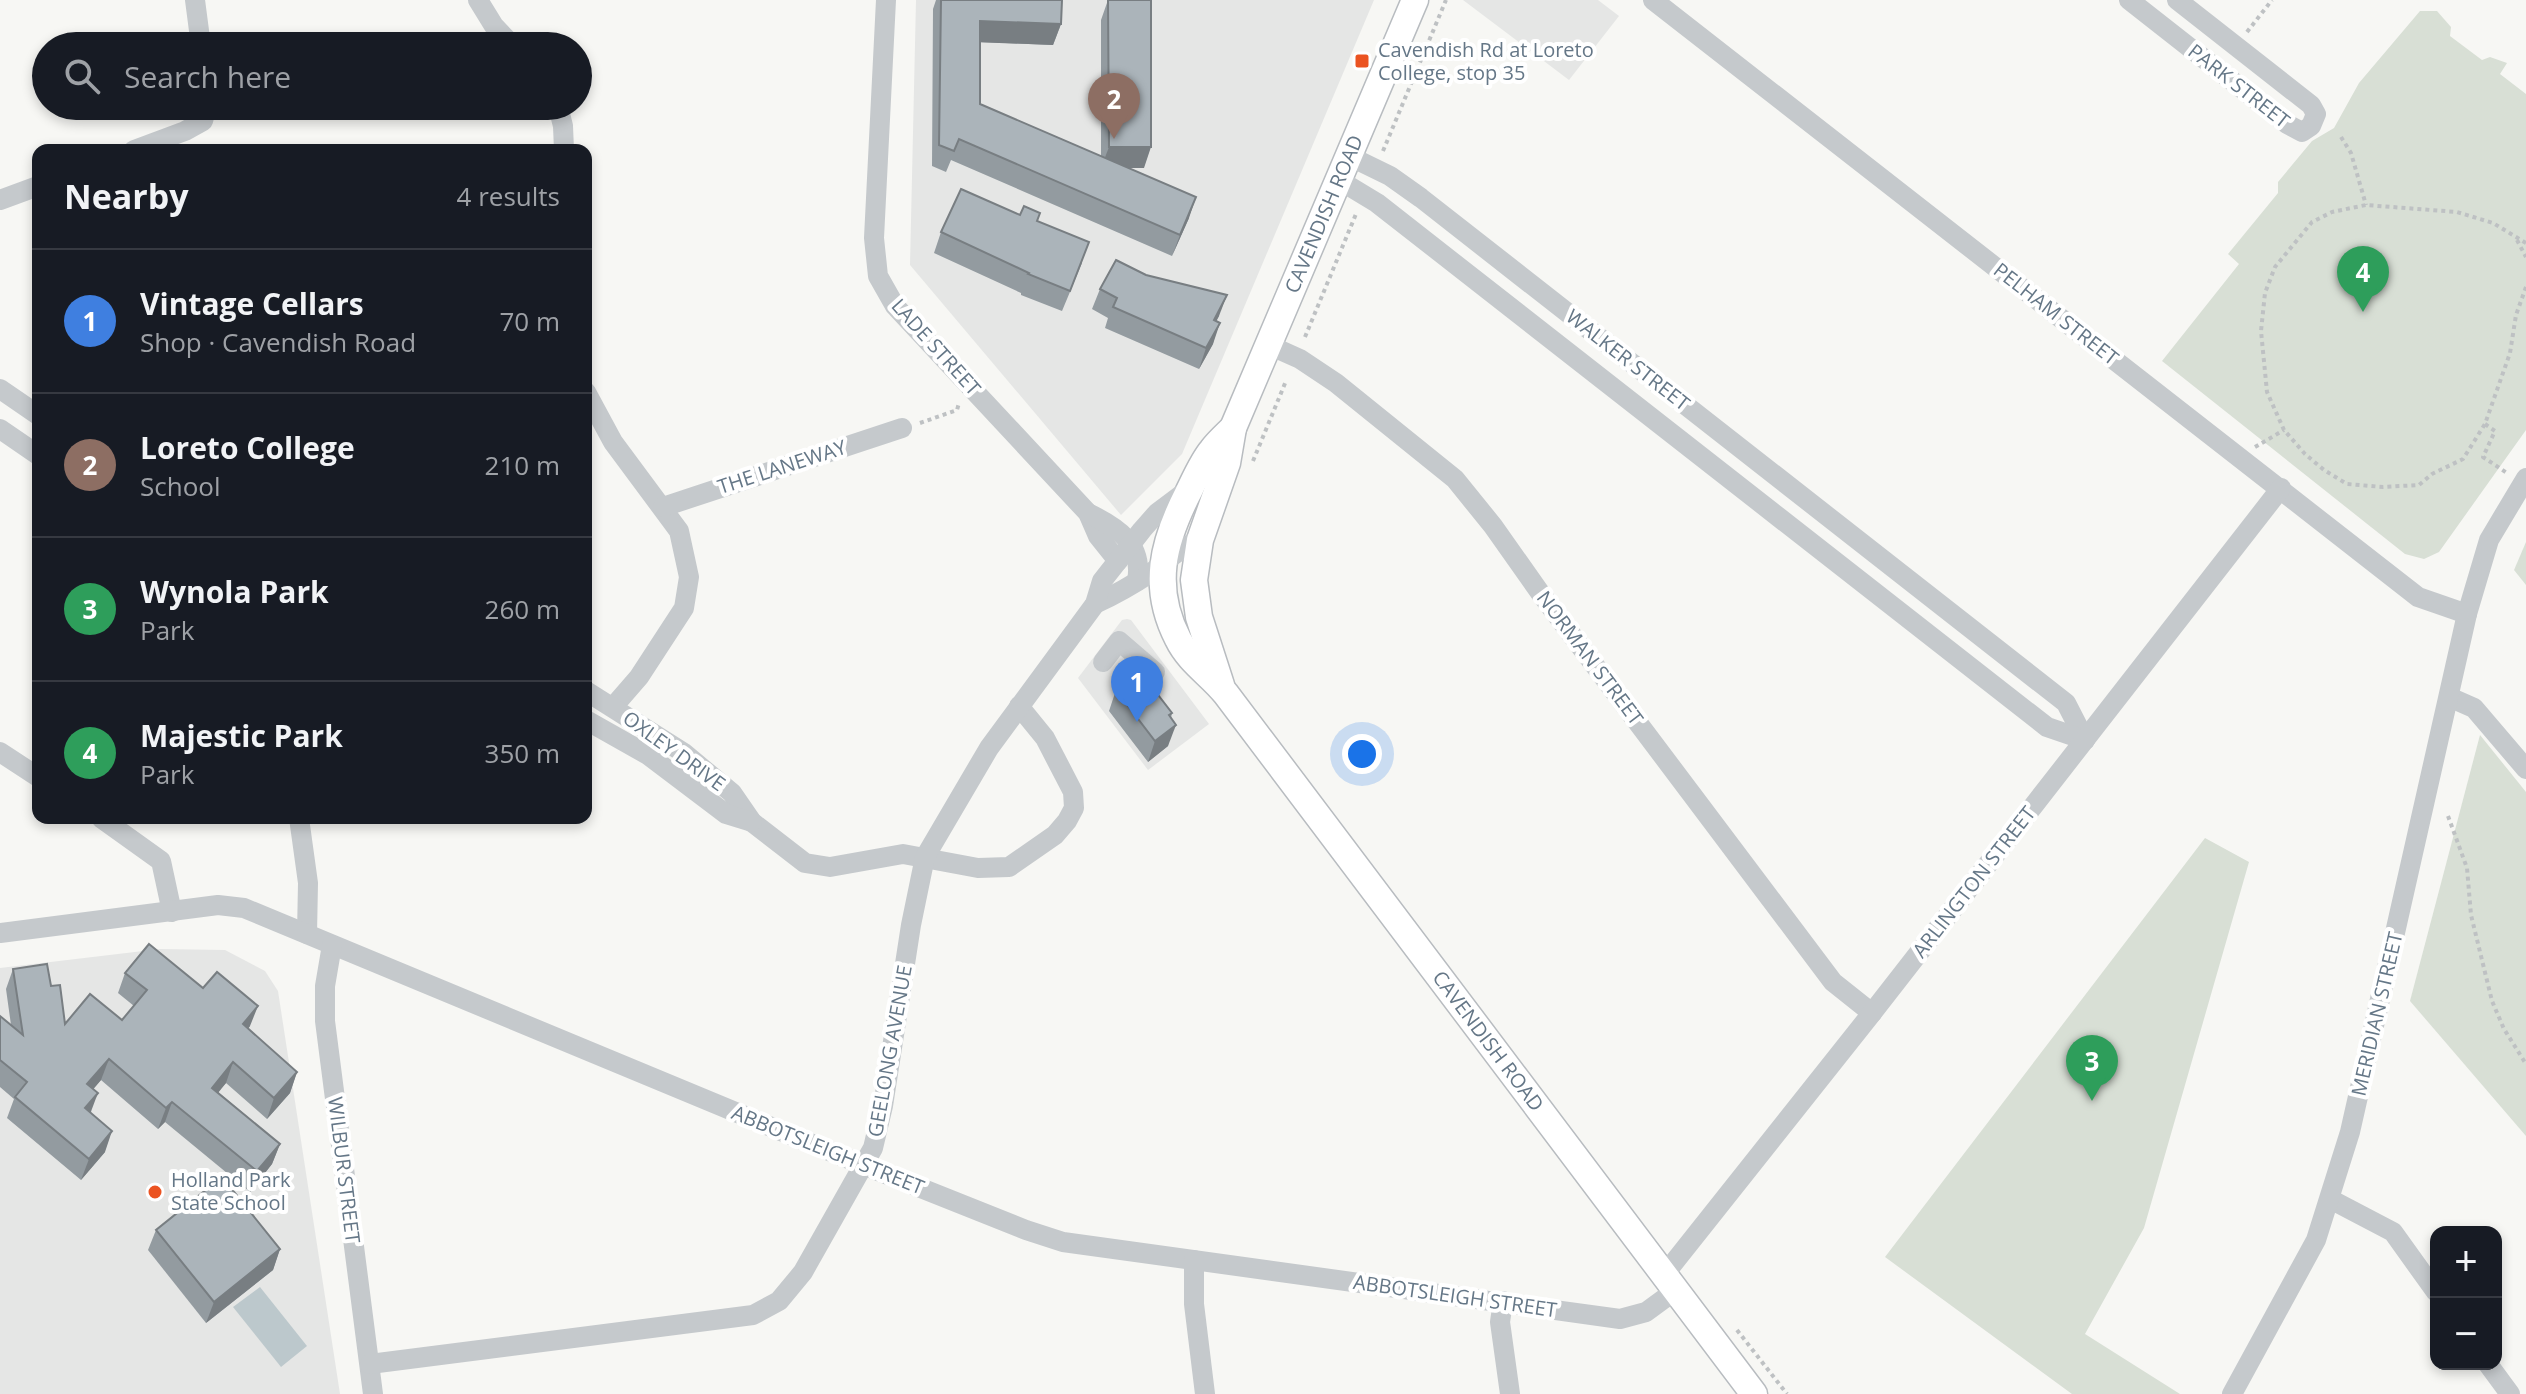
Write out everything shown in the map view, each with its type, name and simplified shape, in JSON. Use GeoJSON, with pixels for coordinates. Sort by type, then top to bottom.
{"type":"FeatureCollection","features":[{"type":"Feature","properties":{"kind":"main road","name":"CAVENDISH ROAD"},"geometry":{"type":"LineString","coordinates":[[1222,688],[1195,599],[1194,580],[1200,540],[1227,463],[1233,428],[1415,0]]}},
{"type":"Feature","properties":{"kind":"main road","name":"CAVENDISH ROAD"},"geometry":{"type":"LineString","coordinates":[[1233,428],[1212,449],[1190,489],[1175,518],[1162,565],[1166,608],[1178,641],[1190,658],[1222,688],[1754,1394]]}},
{"type":"Feature","properties":{"kind":"street"},"geometry":{"type":"LineString","coordinates":[[195,0],[199,32]]}},
{"type":"Feature","properties":{"kind":"street"},"geometry":{"type":"LineString","coordinates":[[478,0],[500,32]]}},
{"type":"Feature","properties":{"kind":"street","name":"LADE STREET"},"geometry":{"type":"LineString","coordinates":[[886,0],[874,238],[878,276],[895,306],[1088,513],[1098,536],[1118,561]]}},
{"type":"Feature","properties":{"kind":"street","name":"PELHAM STREET"},"geometry":{"type":"LineString","coordinates":[[1653,0],[2418,597],[2467,614]]}},
{"type":"Feature","properties":{"kind":"street","name":"PARK STREET"},"geometry":{"type":"LineString","coordinates":[[2129,0],[2287,124],[2302,132],[2311,126],[2316,114],[2311,105],[2177,0]]}},
{"type":"Feature","properties":{"kind":"street"},"geometry":{"type":"LineString","coordinates":[[150,144],[185,131],[198,120]]}},
{"type":"Feature","properties":{"kind":"street"},"geometry":{"type":"LineString","coordinates":[[562,120],[564,144]]}},
{"type":"Feature","properties":{"kind":"street","name":"WALKER STREET"},"geometry":{"type":"LineString","coordinates":[[1344,168],[1379,170],[1421,198],[2066,703],[2085,740]]}},
{"type":"Feature","properties":{"kind":"street","name":"WALKER STREET"},"geometry":{"type":"LineString","coordinates":[[1344,168],[1377,203],[2047,727],[2085,740]]}},
{"type":"Feature","properties":{"kind":"street"},"geometry":{"type":"LineString","coordinates":[[0,200],[32,188]]}},
{"type":"Feature","properties":{"kind":"street","name":"NORMAN STREET"},"geometry":{"type":"LineString","coordinates":[[1269,345],[1300,359],[1336,383],[1455,479],[1833,982],[1872,1013]]}},
{"type":"Feature","properties":{"kind":"street"},"geometry":{"type":"LineString","coordinates":[[0,389],[32,411]]}},
{"type":"Feature","properties":{"kind":"street"},"geometry":{"type":"LineString","coordinates":[[592,403],[613,442],[679,531],[689,577],[684,608],[639,677],[613,707]]}},
{"type":"Feature","properties":{"kind":"street","name":"THE LANEWAY"},"geometry":{"type":"LineString","coordinates":[[663,507],[902,428]]}},
{"type":"Feature","properties":{"kind":"street"},"geometry":{"type":"LineString","coordinates":[[0,429],[32,451]]}},
{"type":"Feature","properties":{"kind":"street","name":"MERIDIAN STREET"},"geometry":{"type":"LineString","coordinates":[[2232,1394],[2316,1240],[2330,1199],[2350,1132],[2467,614],[2489,540],[2524,481]]}},
{"type":"Feature","properties":{"kind":"street","name":"ARLINGTON STREET"},"geometry":{"type":"LineString","coordinates":[[1670,1282],[1872,1013],[2281,488]]}},
{"type":"Feature","properties":{"kind":"street","name":"GEELONG AVENUE"},"geometry":{"type":"LineString","coordinates":[[370,1364],[753,1315],[779,1301],[803,1272],[873,1148],[883,1106],[911,925],[925,857],[989,748],[1095,604],[1102,581],[1157,513],[1190,489]]}},
{"type":"Feature","properties":{"kind":"street","name":"LADE STREET"},"geometry":{"type":"LineString","coordinates":[[1088,513],[1110,523],[1131,544]]}},
{"type":"Feature","properties":{"kind":"street","name":"GEELONG AVENUE"},"geometry":{"type":"LineString","coordinates":[[1095,604],[1116,595],[1162,565],[1185,545],[1200,540]]}},
{"type":"Feature","properties":{"kind":"street"},"geometry":{"type":"LineString","coordinates":[[1131,544],[1139,563],[1137,581]]}},
{"type":"Feature","properties":{"kind":"street"},"geometry":{"type":"LineString","coordinates":[[1881,598],[1900,573]]}},
{"type":"Feature","properties":{"kind":"street"},"geometry":{"type":"LineString","coordinates":[[1103,662],[1119,641],[1155,672]]}},
{"type":"Feature","properties":{"kind":"street","name":"OXLEY DRIVE"},"geometry":{"type":"LineString","coordinates":[[592,695],[684,753],[732,793],[752,822],[805,863],[830,867],[903,854],[978,868],[1009,867],[1055,835],[1074,808],[1073,792],[1045,738],[1019,706]]}},
{"type":"Feature","properties":{"kind":"street"},"geometry":{"type":"LineString","coordinates":[[2449,697],[2474,708],[2526,769]]}},
{"type":"Feature","properties":{"kind":"street","name":"OXLEY DRIVE"},"geometry":{"type":"LineString","coordinates":[[592,723],[648,755],[726,814],[752,822]]}},
{"type":"Feature","properties":{"kind":"street"},"geometry":{"type":"LineString","coordinates":[[0,752],[32,773]]}},
{"type":"Feature","properties":{"kind":"street"},"geometry":{"type":"LineString","coordinates":[[109,824],[161,861],[172,912]]}},
{"type":"Feature","properties":{"kind":"street"},"geometry":{"type":"LineString","coordinates":[[300,824],[308,883],[307,934]]}},
{"type":"Feature","properties":{"kind":"street","name":"ABBOTSLEIGH STREET"},"geometry":{"type":"LineString","coordinates":[[0,933],[218,905],[244,908],[863,1165],[1063,1242],[1620,1319],[1646,1312],[1670,1282]]}},
{"type":"Feature","properties":{"kind":"street","name":"WILBUR STREET"},"geometry":{"type":"LineString","coordinates":[[332,945],[325,986],[325,1021],[373,1394]]}},
{"type":"Feature","properties":{"kind":"street"},"geometry":{"type":"LineString","coordinates":[[2330,1199],[2393,1232],[2430,1284]]}},
{"type":"Feature","properties":{"kind":"street"},"geometry":{"type":"LineString","coordinates":[[1194,1260],[1194,1304],[1205,1394]]}},
{"type":"Feature","properties":{"kind":"street"},"geometry":{"type":"LineString","coordinates":[[1503,1301],[1500,1322],[1510,1394]]}},
{"type":"Feature","properties":{"kind":"street"},"geometry":{"type":"LineString","coordinates":[[2492,1370],[2510,1394]]}},
{"type":"Feature","properties":{"kind":"path"},"geometry":{"type":"LineString","coordinates":[[1383,151],[1446,0]]}},
{"type":"Feature","properties":{"kind":"path"},"geometry":{"type":"LineString","coordinates":[[2246,34],[2272,0]]}},
{"type":"Feature","properties":{"kind":"path"},"geometry":{"type":"LineString","coordinates":[[2341,137],[2351,153],[2366,205]]}},
{"type":"Feature","properties":{"kind":"path"},"geometry":{"type":"LineString","coordinates":[[2526,243],[2493,223],[2457,212],[2366,205],[2332,212],[2312,222],[2275,267],[2265,293],[2261,331],[2267,392],[2284,430],[2305,454],[2347,484],[2383,487],[2419,485],[2432,474],[2463,459],[2485,424],[2510,353],[2516,315],[2526,287]]}},
{"type":"Feature","properties":{"kind":"path"},"geometry":{"type":"LineString","coordinates":[[1305,337],[1359,209]]}},
{"type":"Feature","properties":{"kind":"path"},"geometry":{"type":"LineString","coordinates":[[2516,238],[2526,257]]}},
{"type":"Feature","properties":{"kind":"path"},"geometry":{"type":"LineString","coordinates":[[1252,463],[1286,381]]}},
{"type":"Feature","properties":{"kind":"path"},"geometry":{"type":"LineString","coordinates":[[937,418],[957,410]]}},
{"type":"Feature","properties":{"kind":"path"},"geometry":{"type":"LineString","coordinates":[[2485,424],[2495,431],[2483,457],[2524,481]]}},
{"type":"Feature","properties":{"kind":"path"},"geometry":{"type":"LineString","coordinates":[[2240,456],[2284,430]]}},
{"type":"Feature","properties":{"kind":"path"},"geometry":{"type":"LineString","coordinates":[[2448,816],[2467,868],[2471,915],[2492,1001],[2504,1029],[2526,1064]]}},
{"type":"Feature","properties":{"kind":"shaded area"},"geometry":{"type":"Polygon","coordinates":[[[916,0],[1374,0],[1182,454],[1121,515],[910,265],[916,0]]]}},
{"type":"Feature","properties":{"kind":"shaded area"},"geometry":{"type":"Polygon","coordinates":[[[1463,0],[1598,0],[1619,16],[1569,80],[1463,0]]]}},
{"type":"Feature","properties":{"kind":"shaded area"},"geometry":{"type":"Polygon","coordinates":[[[2420,11],[2437,11],[2451,27],[2450,36],[2482,60],[2490,57],[2507,63],[2500,74],[2526,94],[2526,430],[2439,552],[2424,559],[2405,554],[2162,361],[2239,264],[2228,254],[2278,193],[2278,182],[2312,141],[2334,128],[2359,83],[2420,11]]]}},
{"type":"Feature","properties":{"kind":"shaded area"},"geometry":{"type":"Polygon","coordinates":[[[2526,542],[2526,585],[2514,570],[2526,542]]]}},
{"type":"Feature","properties":{"kind":"shaded area"},"geometry":{"type":"Polygon","coordinates":[[[1122,620],[1131,620],[1209,724],[1148,770],[1078,678],[1122,620]]]}},
{"type":"Feature","properties":{"kind":"shaded area"},"geometry":{"type":"Polygon","coordinates":[[[2480,735],[2526,792],[2526,1136],[2410,1001],[2480,735]]]}},
{"type":"Feature","properties":{"kind":"shaded area"},"geometry":{"type":"Polygon","coordinates":[[[2205,838],[2249,862],[2144,1228],[2085,1334],[2180,1394],[2072,1394],[1885,1257],[2205,838]]]}},
{"type":"Feature","properties":{"kind":"shaded area","name":"Holland Park State School"},"geometry":{"type":"Polygon","coordinates":[[[160,949],[225,950],[265,971],[278,991],[340,1394],[0,1394],[0,968],[160,949]]]}},
{"type":"Feature","properties":{"kind":"shaded area"},"geometry":{"type":"Polygon","coordinates":[[[260,1287],[307,1346],[281,1367],[233,1307],[260,1287]]]}},
{"type":"Feature","properties":{"kind":"building"},"geometry":{"type":"Polygon","coordinates":[[[941,0],[1062,0],[1061,24],[980,21],[980,104],[1196,197],[1180,235],[959,139],[954,151],[939,145],[941,0]]]}},
{"type":"Feature","properties":{"kind":"building"},"geometry":{"type":"Polygon","coordinates":[[[1108,0],[1151,0],[1151,147],[1109,147],[1108,0]]]}},
{"type":"Feature","properties":{"kind":"building"},"geometry":{"type":"Polygon","coordinates":[[[961,189],[1020,215],[1024,206],[1040,213],[1037,221],[1089,242],[1070,291],[941,232],[961,189]]]}},
{"type":"Feature","properties":{"kind":"building"},"geometry":{"type":"Polygon","coordinates":[[[1116,260],[1146,275],[1227,295],[1214,320],[1220,323],[1206,348],[1113,307],[1117,298],[1100,289],[1116,260]]]}},
{"type":"Feature","properties":{"kind":"building"},"geometry":{"type":"Polygon","coordinates":[[[1134,677],[1145,678],[1172,713],[1169,715],[1176,725],[1155,741],[1116,690],[1134,677]]]}},
{"type":"Feature","properties":{"kind":"building"},"geometry":{"type":"Polygon","coordinates":[[[149,944],[203,988],[217,972],[258,1006],[243,1024],[297,1072],[274,1098],[233,1062],[212,1088],[280,1144],[257,1171],[172,1102],[166,1108],[109,1059],[87,1084],[98,1093],[85,1108],[112,1131],[89,1159],[15,1097],[27,1082],[0,1060],[0,1016],[23,1035],[13,969],[47,964],[51,986],[60,985],[65,1024],[90,994],[122,1020],[147,990],[125,973],[149,944]]]}},
{"type":"Feature","properties":{"kind":"building"},"geometry":{"type":"Polygon","coordinates":[[[222,1177],[280,1249],[214,1302],[156,1230],[222,1177]]]}},
{"type":"Feature","properties":{"kind":"place","name":"Cavendish Rd at Loreto College, stop 35"},"geometry":{"type":"Point","coordinates":[1362,61]}},
{"type":"Feature","properties":{"kind":"place","name":"Loreto College"},"geometry":{"type":"Point","coordinates":[1114,139]}},
{"type":"Feature","properties":{"kind":"place","name":"Majestic Park"},"geometry":{"type":"Point","coordinates":[2363,312]}},
{"type":"Feature","properties":{"kind":"place","name":"Vintage Cellars"},"geometry":{"type":"Point","coordinates":[1137,722]}},
{"type":"Feature","properties":{"kind":"place","name":"Wynola Park"},"geometry":{"type":"Point","coordinates":[2092,1101]}},
{"type":"Feature","properties":{"kind":"place","name":"Holland Park State School"},"geometry":{"type":"Point","coordinates":[155,1192]}}]}
